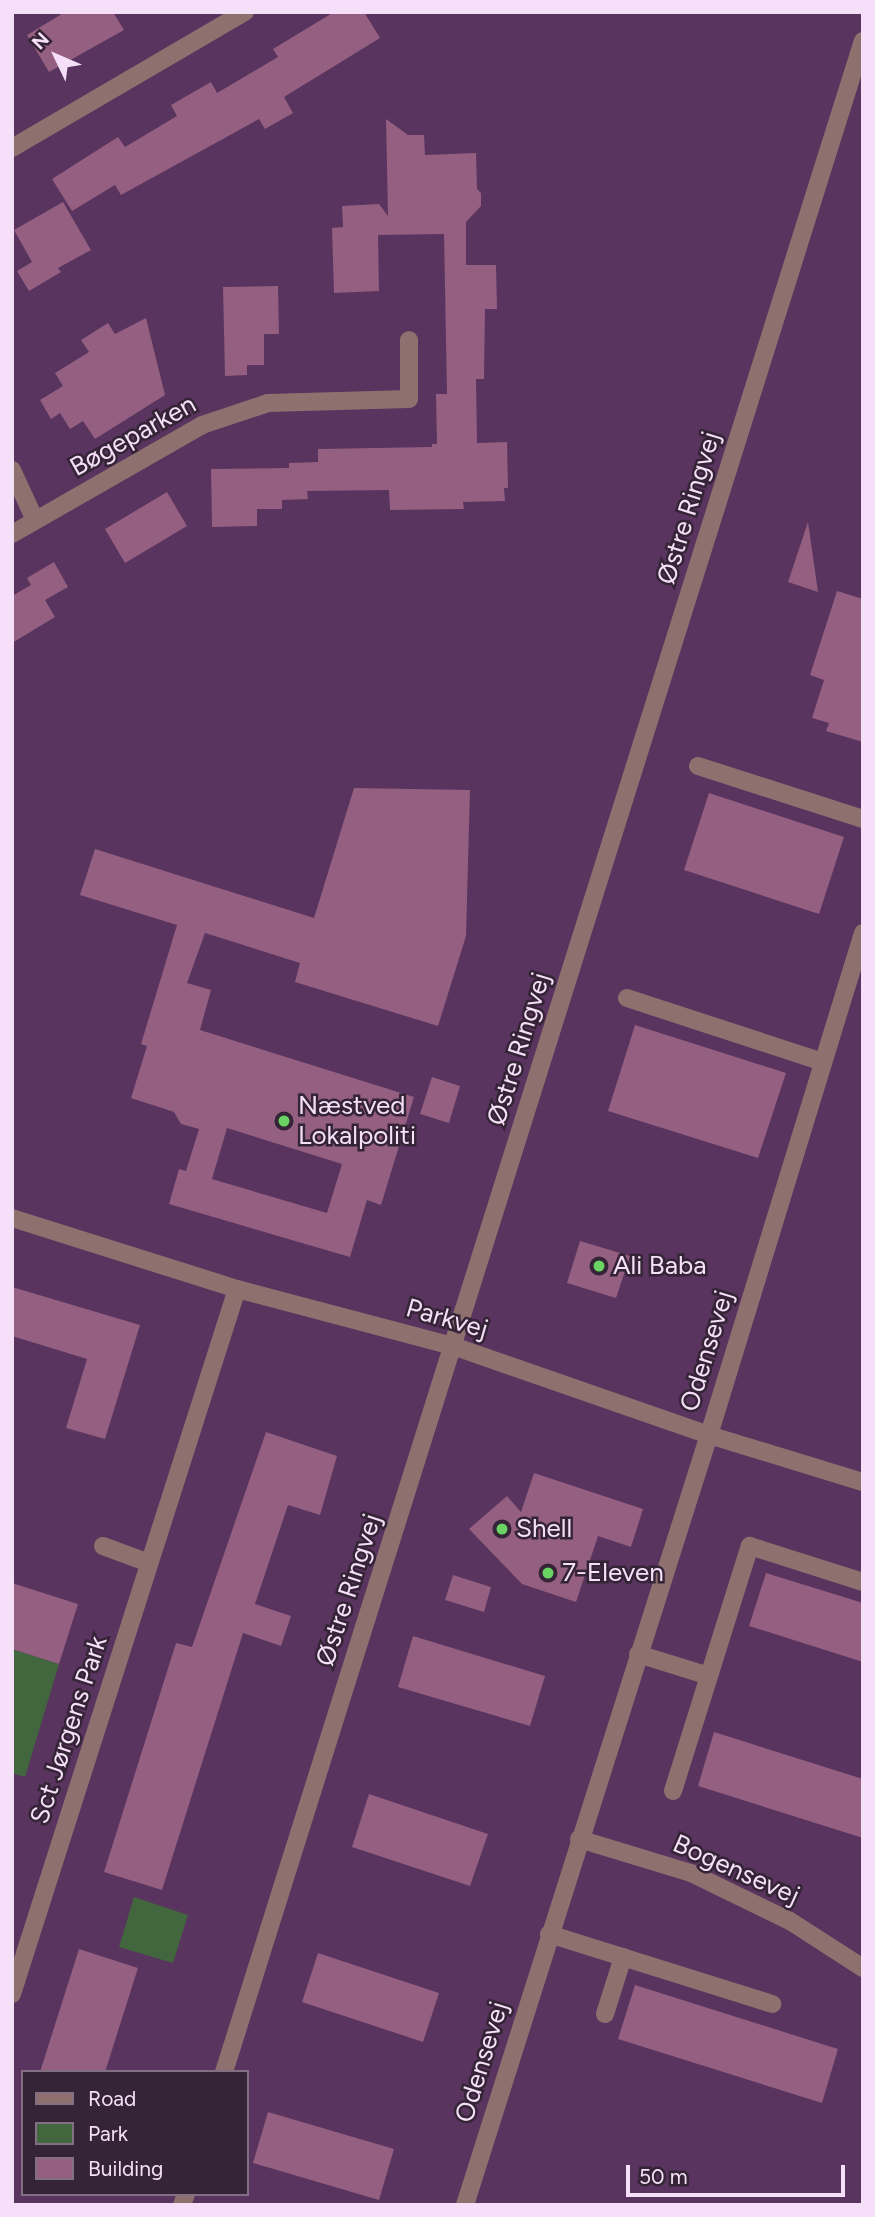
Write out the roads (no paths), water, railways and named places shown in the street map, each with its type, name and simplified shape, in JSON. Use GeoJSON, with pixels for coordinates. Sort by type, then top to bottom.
{"type":"FeatureCollection","features":[{"type":"Feature","properties":{"kind":"street"},"geometry":{"type":"LineString","coordinates":[[12,148],[245,12]]}},
{"type":"Feature","properties":{"kind":"street","name":"Østre Ringvej"},"geometry":{"type":"LineString","coordinates":[[225,2070],[863,41]]}},
{"type":"Feature","properties":{"kind":"street","name":"Bøgeparken"},"geometry":{"type":"LineString","coordinates":[[12,534],[201,425],[215,420],[268,403],[409,399],[409,340]]}},
{"type":"Feature","properties":{"kind":"street"},"geometry":{"type":"LineString","coordinates":[[12,470],[35,520]]}},
{"type":"Feature","properties":{"kind":"street"},"geometry":{"type":"LineString","coordinates":[[698,766],[863,819]]}},
{"type":"Feature","properties":{"kind":"street","name":"Odensevej"},"geometry":{"type":"LineString","coordinates":[[465,2205],[709,1435],[863,933]]}},
{"type":"Feature","properties":{"kind":"street"},"geometry":{"type":"LineString","coordinates":[[627,998],[823,1062]]}},
{"type":"Feature","properties":{"kind":"street","name":"Parkvej"},"geometry":{"type":"LineString","coordinates":[[12,1218],[237,1289],[453,1346],[709,1435],[863,1482]]}},
{"type":"Feature","properties":{"kind":"street","name":"Sct Jørgens Park"},"geometry":{"type":"LineString","coordinates":[[12,1994],[237,1289]]}},
{"type":"Feature","properties":{"kind":"street"},"geometry":{"type":"LineString","coordinates":[[103,1546],[149,1563]]}},
{"type":"Feature","properties":{"kind":"street"},"geometry":{"type":"LineString","coordinates":[[673,1791],[750,1546],[863,1582]]}},
{"type":"Feature","properties":{"kind":"street"},"geometry":{"type":"LineString","coordinates":[[638,1654],[709,1676]]}},
{"type":"Feature","properties":{"kind":"street","name":"Bogensevej"},"geometry":{"type":"LineString","coordinates":[[579,1839],[691,1873],[790,1922],[863,1968]]}},
{"type":"Feature","properties":{"kind":"street"},"geometry":{"type":"LineString","coordinates":[[549,1934],[772,2004]]}},
{"type":"Feature","properties":{"kind":"street"},"geometry":{"type":"LineString","coordinates":[[605,2014],[623,1957]]}},
{"type":"Feature","properties":{"kind":"place","name":"Næstved Lokalpoliti"},"geometry":{"type":"Point","coordinates":[284,1121]}},
{"type":"Feature","properties":{"kind":"place","name":"Ali Baba"},"geometry":{"type":"Point","coordinates":[599,1266]}},
{"type":"Feature","properties":{"kind":"place","name":"Shell"},"geometry":{"type":"Point","coordinates":[502,1529]}},
{"type":"Feature","properties":{"kind":"place","name":"7-Eleven"},"geometry":{"type":"Point","coordinates":[548,1573]}}]}
